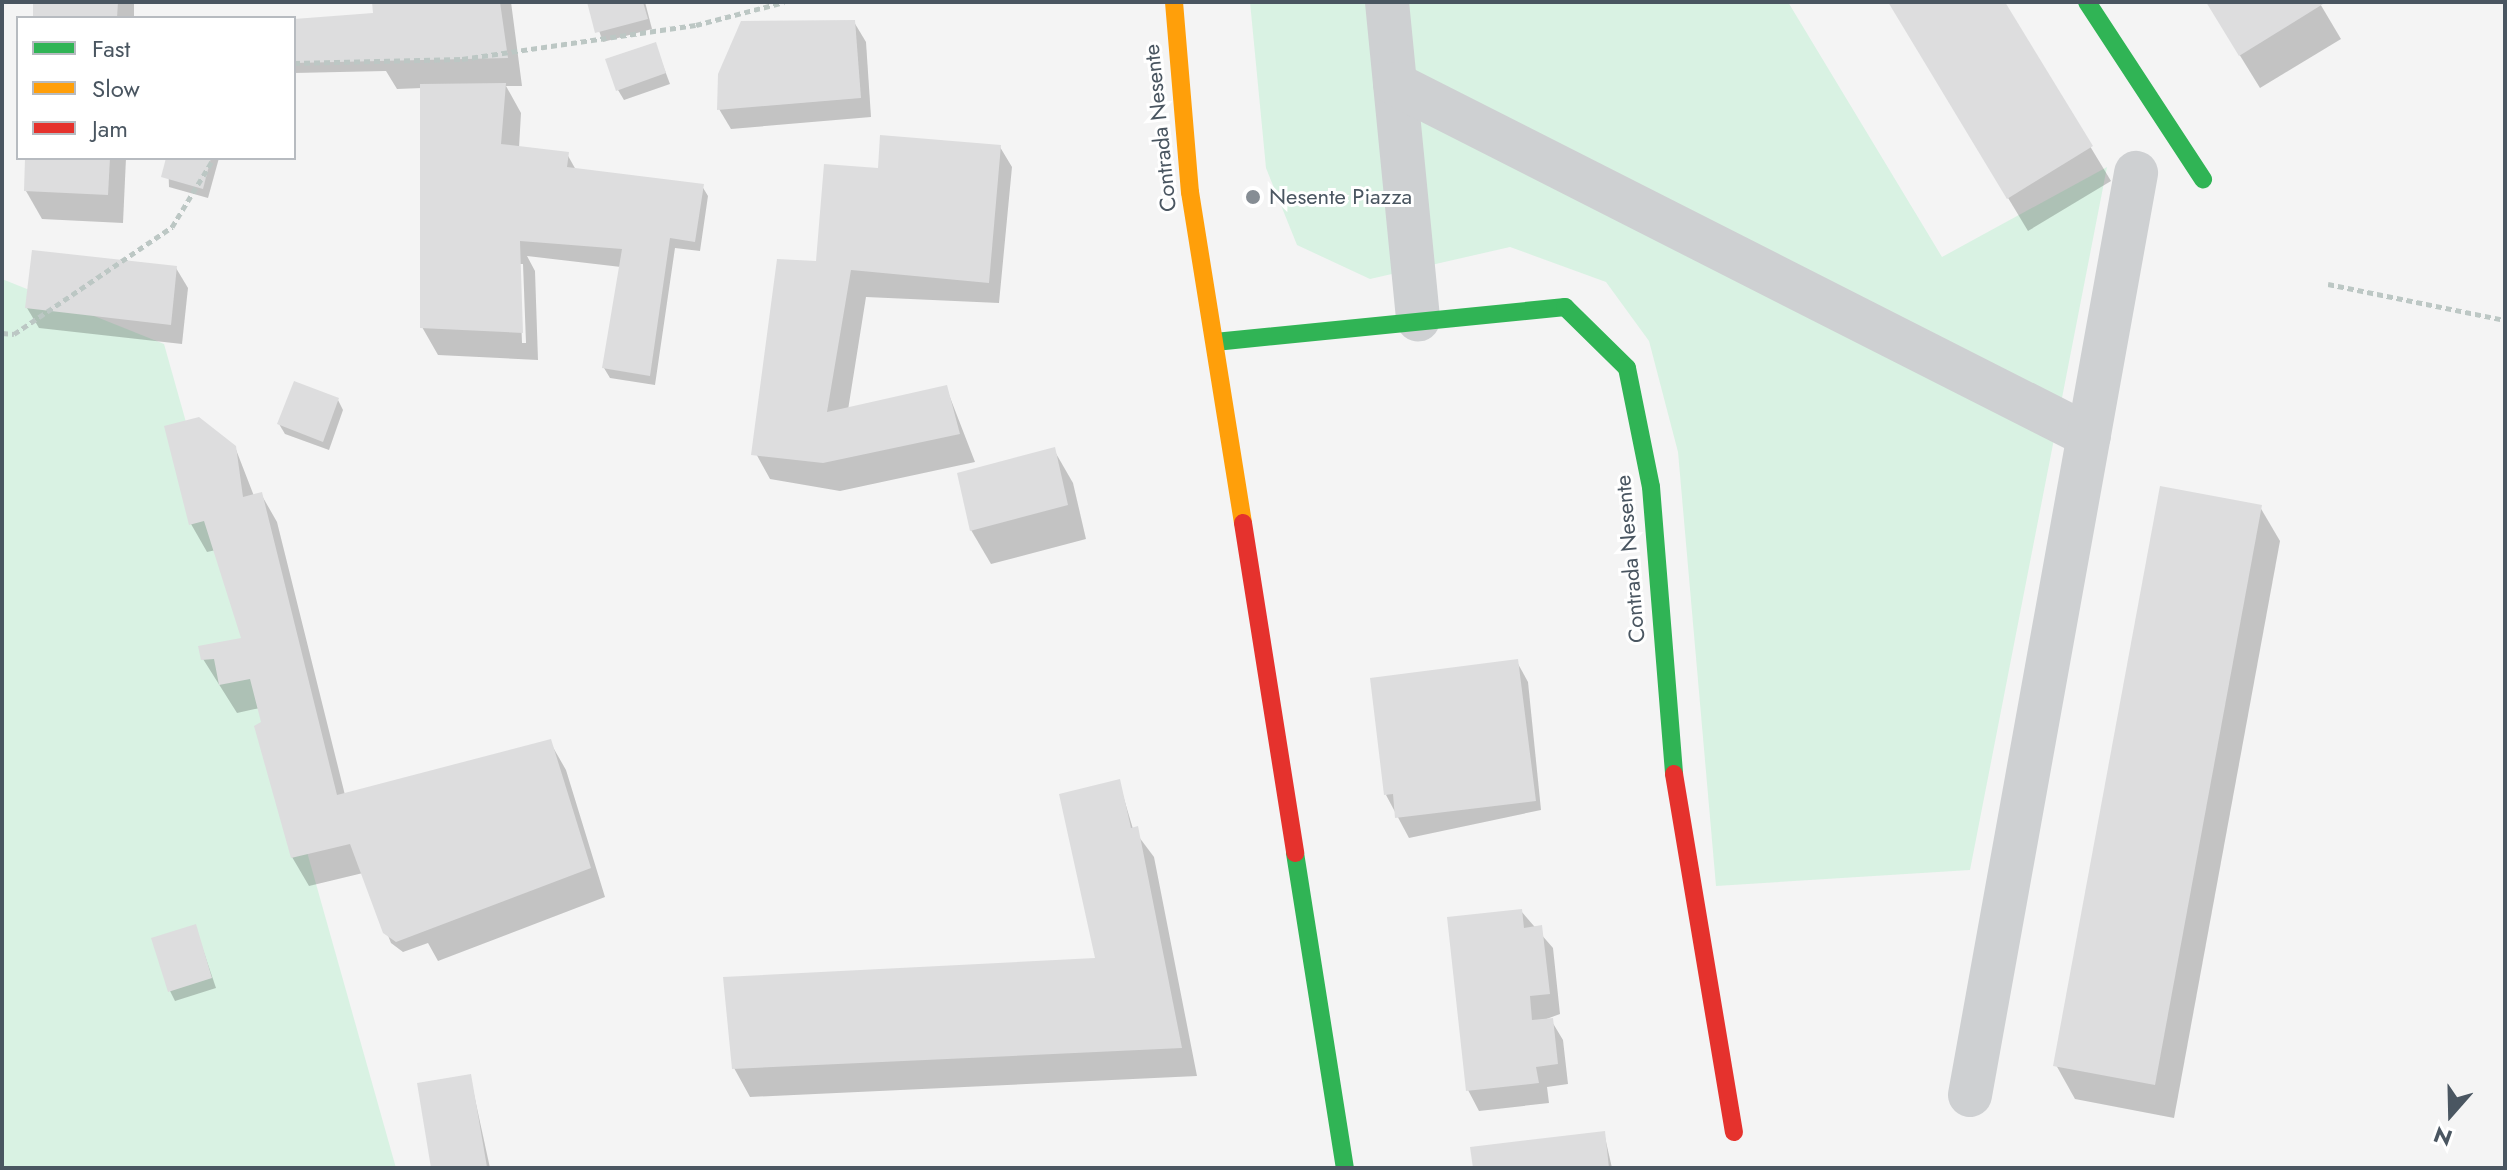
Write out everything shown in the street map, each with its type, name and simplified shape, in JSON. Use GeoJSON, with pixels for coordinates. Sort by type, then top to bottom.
{"type":"FeatureCollection","features":[{"type":"Feature","properties":{"kind":"street","name":"Contrada Nesente"},"geometry":{"type":"LineString","coordinates":[[1174,2],[1178,112],[1345,1168]]}},
{"type":"Feature","properties":{"kind":"street"},"geometry":{"type":"LineString","coordinates":[[1387,2],[1418,319]]}},
{"type":"Feature","properties":{"kind":"street"},"geometry":{"type":"LineString","coordinates":[[2087,2],[2203,179]]}},
{"type":"Feature","properties":{"kind":"street"},"geometry":{"type":"LineString","coordinates":[[1395,84],[2089,436]]}},
{"type":"Feature","properties":{"kind":"street"},"geometry":{"type":"LineString","coordinates":[[1970,1095],[2136,173]]}},
{"type":"Feature","properties":{"kind":"street","name":"Contrada Nesente"},"geometry":{"type":"LineString","coordinates":[[1215,342],[1418,319],[1565,307],[1627,368],[1651,487],[1675,793],[1734,1132]]}},
{"type":"Feature","properties":{"kind":"path"},"geometry":{"type":"LineString","coordinates":[[296,63],[462,59],[696,25],[784,2]]}},
{"type":"Feature","properties":{"kind":"path"},"geometry":{"type":"LineString","coordinates":[[2,333],[14,334],[172,227],[213,160]]}},
{"type":"Feature","properties":{"kind":"path"},"geometry":{"type":"LineString","coordinates":[[2328,284],[2505,320]]}},
{"type":"Feature","properties":{"kind":"green space"},"geometry":{"type":"Polygon","coordinates":[[[1250,2],[1788,2],[1942,257],[2107,167],[1970,870],[1716,886],[1678,452],[1649,341],[1606,282],[1510,247],[1370,279],[1297,245],[1266,168],[1250,2]]]}},
{"type":"Feature","properties":{"kind":"green space"},"geometry":{"type":"Polygon","coordinates":[[[2,279],[164,344],[396,1168],[2,1168],[2,279]]]}},
{"type":"Feature","properties":{"kind":"building"},"geometry":{"type":"Polygon","coordinates":[[[33,2],[118,2],[117,16],[33,16],[33,2]]]}},
{"type":"Feature","properties":{"kind":"building"},"geometry":{"type":"Polygon","coordinates":[[[372,2],[500,2],[508,58],[296,63],[296,19],[373,13],[372,2]]]}},
{"type":"Feature","properties":{"kind":"building"},"geometry":{"type":"Polygon","coordinates":[[[587,2],[643,2],[648,19],[595,33],[587,2]]]}},
{"type":"Feature","properties":{"kind":"building"},"geometry":{"type":"Polygon","coordinates":[[[1888,2],[2005,2],[2093,146],[2007,199],[1888,2]]]}},
{"type":"Feature","properties":{"kind":"building"},"geometry":{"type":"Polygon","coordinates":[[[2206,2],[2322,2],[2323,4],[2239,56],[2206,2]]]}},
{"type":"Feature","properties":{"kind":"building"},"geometry":{"type":"Polygon","coordinates":[[[855,20],[861,98],[717,110],[718,74],[741,21],[855,20]]]}},
{"type":"Feature","properties":{"kind":"building"},"geometry":{"type":"Polygon","coordinates":[[[656,42],[666,73],[616,91],[605,59],[656,42]]]}},
{"type":"Feature","properties":{"kind":"building"},"geometry":{"type":"Polygon","coordinates":[[[506,83],[501,144],[569,152],[567,167],[704,184],[695,242],[670,238],[650,376],[602,368],[622,249],[520,241],[523,333],[420,328],[420,84],[506,83]]]}},
{"type":"Feature","properties":{"kind":"building"},"geometry":{"type":"Polygon","coordinates":[[[880,135],[1001,145],[989,283],[851,270],[827,412],[947,385],[960,434],[823,463],[751,455],[777,259],[816,261],[824,164],[878,168],[880,135]]]}},
{"type":"Feature","properties":{"kind":"building"},"geometry":{"type":"Polygon","coordinates":[[[25,160],[110,160],[108,195],[24,191],[25,160]]]}},
{"type":"Feature","properties":{"kind":"building"},"geometry":{"type":"Polygon","coordinates":[[[165,160],[210,160],[203,189],[161,177],[165,160]]]}},
{"type":"Feature","properties":{"kind":"building"},"geometry":{"type":"Polygon","coordinates":[[[32,250],[177,266],[171,325],[25,308],[32,250]]]}},
{"type":"Feature","properties":{"kind":"building"},"geometry":{"type":"Polygon","coordinates":[[[294,381],[339,398],[323,442],[277,424],[294,381]]]}},
{"type":"Feature","properties":{"kind":"building"},"geometry":{"type":"Polygon","coordinates":[[[199,417],[236,446],[243,497],[262,492],[337,795],[551,739],[591,868],[396,942],[383,933],[350,844],[291,858],[254,726],[261,722],[250,679],[219,685],[214,659],[201,660],[198,646],[241,638],[204,521],[189,525],[164,426],[199,417]]]}},
{"type":"Feature","properties":{"kind":"building"},"geometry":{"type":"Polygon","coordinates":[[[1055,447],[1068,505],[970,531],[957,473],[1055,447]]]}},
{"type":"Feature","properties":{"kind":"building"},"geometry":{"type":"Polygon","coordinates":[[[2160,486],[2262,505],[2155,1085],[2053,1066],[2160,486]]]}},
{"type":"Feature","properties":{"kind":"building"},"geometry":{"type":"Polygon","coordinates":[[[1518,659],[1536,801],[1395,818],[1393,794],[1384,795],[1370,678],[1518,659]]]}},
{"type":"Feature","properties":{"kind":"building"},"geometry":{"type":"Polygon","coordinates":[[[1120,779],[1131,828],[1138,826],[1182,1048],[732,1069],[723,977],[1095,958],[1059,794],[1120,779]]]}},
{"type":"Feature","properties":{"kind":"building"},"geometry":{"type":"Polygon","coordinates":[[[1522,909],[1524,928],[1542,925],[1550,994],[1530,996],[1532,1020],[1553,1018],[1558,1064],[1536,1067],[1539,1083],[1466,1091],[1447,917],[1522,909]]]}},
{"type":"Feature","properties":{"kind":"building"},"geometry":{"type":"Polygon","coordinates":[[[196,924],[212,978],[168,992],[151,938],[196,924]]]}},
{"type":"Feature","properties":{"kind":"building"},"geometry":{"type":"Polygon","coordinates":[[[471,1074],[487,1167],[431,1168],[417,1083],[471,1074]]]}},
{"type":"Feature","properties":{"kind":"building"},"geometry":{"type":"Polygon","coordinates":[[[1605,1131],[1609,1168],[1473,1168],[1470,1147],[1605,1131]]]}},
{"type":"Feature","properties":{"kind":"traffic: fast"},"geometry":{"type":"LineString","coordinates":[[2087,2],[2203,179]]}},
{"type":"Feature","properties":{"kind":"traffic: fast"},"geometry":{"type":"LineString","coordinates":[[1215,342],[1565,307],[1627,368],[1651,487],[1674,774]]}},
{"type":"Feature","properties":{"kind":"traffic: fast"},"geometry":{"type":"LineString","coordinates":[[1295,853],[1345,1168]]}},
{"type":"Feature","properties":{"kind":"traffic: slow"},"geometry":{"type":"LineString","coordinates":[[1174,2],[1190,192],[1243,523]]}},
{"type":"Feature","properties":{"kind":"traffic: jam"},"geometry":{"type":"LineString","coordinates":[[1243,523],[1295,853]]}},
{"type":"Feature","properties":{"kind":"traffic: jam"},"geometry":{"type":"LineString","coordinates":[[1674,774],[1734,1132]]}},
{"type":"Feature","properties":{"kind":"place","name":"Nesente Piazza"},"geometry":{"type":"Point","coordinates":[1253,197]}}]}
